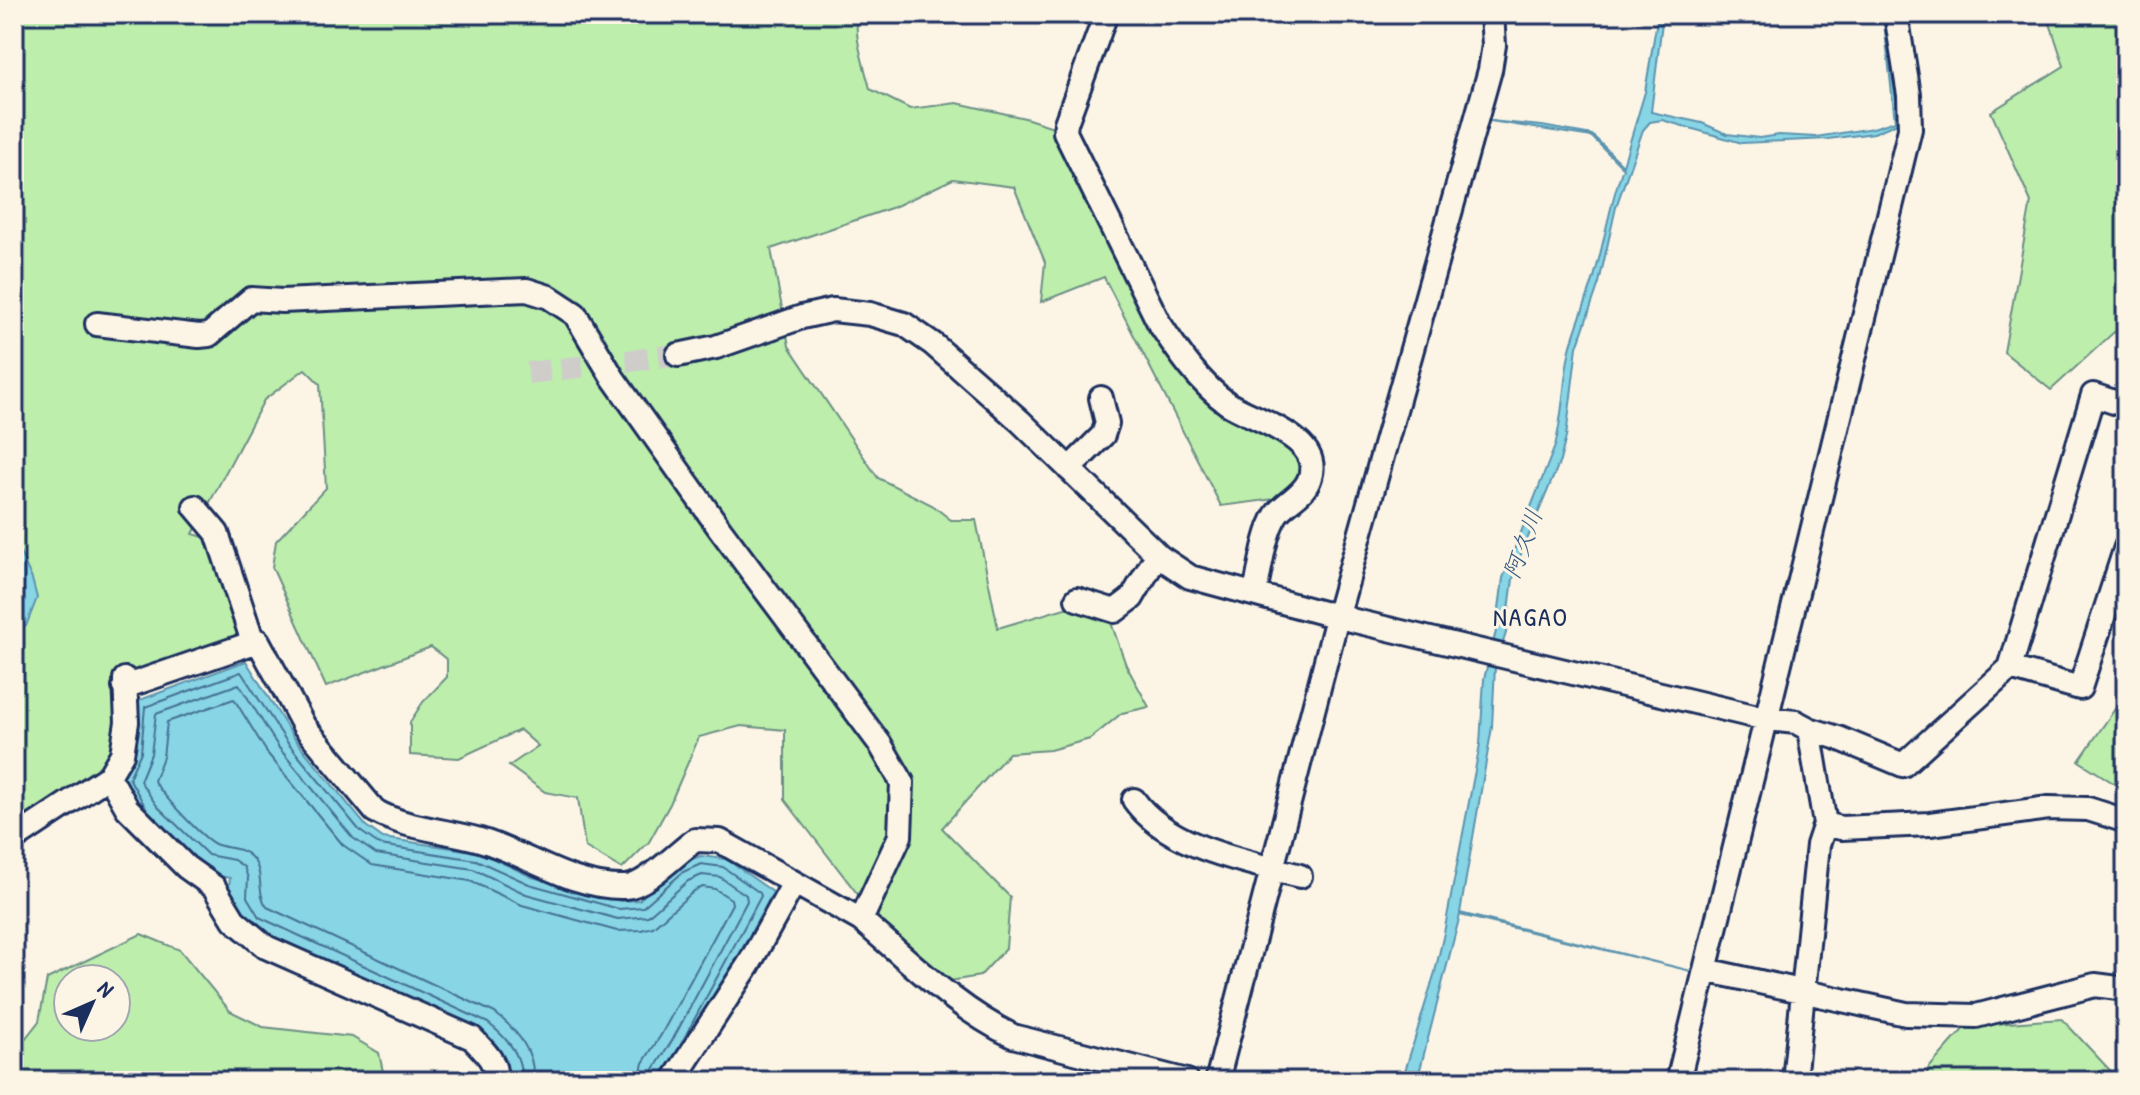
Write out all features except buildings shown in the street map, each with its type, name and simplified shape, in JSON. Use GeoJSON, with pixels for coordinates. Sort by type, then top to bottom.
{"type":"FeatureCollection","features":[{"type":"Feature","properties":{"kind":"street"},"geometry":{"type":"LineString","coordinates":[[1106,14],[1065,132],[1159,323],[1174,346],[1226,402],[1291,435],[1306,451],[1311,465],[1309,480],[1276,515],[1255,593]]}},
{"type":"Feature","properties":{"kind":"street"},"geometry":{"type":"LineString","coordinates":[[1217,1081],[1338,614],[1490,70],[1494,45],[1492,14]]}},
{"type":"Feature","properties":{"kind":"street"},"geometry":{"type":"LineString","coordinates":[[1678,1081],[1910,129],[1909,95],[1896,14]]}},
{"type":"Feature","properties":{"kind":"street"},"geometry":{"type":"LineString","coordinates":[[97,324],[199,336],[209,335],[251,299],[282,301],[489,290],[527,290],[549,297],[575,314],[613,378],[720,529],[880,744],[902,782],[900,836],[861,920]]}},
{"type":"Feature","properties":{"kind":"street"},"geometry":{"type":"LineString","coordinates":[[678,355],[716,347],[802,317],[833,310],[870,314],[904,324],[933,344],[1157,555],[1190,577],[1323,613],[1338,614],[1351,620],[1766,719],[1796,722],[1903,765],[2010,668],[2093,395],[2126,406]]}},
{"type":"Feature","properties":{"kind":"street"},"geometry":{"type":"LineString","coordinates":[[1069,469],[1103,435],[1107,423],[1101,398]]}},
{"type":"Feature","properties":{"kind":"street"},"geometry":{"type":"LineString","coordinates":[[195,507],[217,533],[253,642]]}},
{"type":"Feature","properties":{"kind":"street"},"geometry":{"type":"LineString","coordinates":[[2010,668],[2080,688],[2126,547]]}},
{"type":"Feature","properties":{"kind":"street"},"geometry":{"type":"LineString","coordinates":[[1077,599],[1115,611],[1132,598],[1157,555]]}},
{"type":"Feature","properties":{"kind":"street"},"geometry":{"type":"LineString","coordinates":[[14,839],[109,776],[122,754],[127,722],[124,683],[258,641],[304,726],[375,811],[389,819],[482,840],[593,883],[627,888],[641,883],[695,840],[720,841],[861,920],[945,994],[1013,1036],[1187,1081]]}},
{"type":"Feature","properties":{"kind":"street"},"geometry":{"type":"LineString","coordinates":[[1794,1081],[1818,845],[1825,824],[1809,729]]}},
{"type":"Feature","properties":{"kind":"street"},"geometry":{"type":"LineString","coordinates":[[109,776],[127,808],[186,867],[214,887],[234,920],[266,947],[472,1038],[492,1058],[497,1076],[495,1081]]}},
{"type":"Feature","properties":{"kind":"street"},"geometry":{"type":"LineString","coordinates":[[1134,800],[1143,812],[1187,842],[1300,876]]}},
{"type":"Feature","properties":{"kind":"street"},"geometry":{"type":"LineString","coordinates":[[1825,824],[1841,828],[1930,824],[2049,808],[2088,809],[2126,821]]}},
{"type":"Feature","properties":{"kind":"street"},"geometry":{"type":"LineString","coordinates":[[673,1081],[749,964],[794,883]]}},
{"type":"Feature","properties":{"kind":"street"},"geometry":{"type":"LineString","coordinates":[[1705,970],[1906,1014],[1976,1016],[2095,985],[2126,989]]}},
{"type":"Feature","properties":{"kind":"street"},"geometry":{"type":"LineString","coordinates":[[945,994],[957,1014],[999,1044],[1136,1081]]}},
{"type":"Feature","properties":{"kind":"green space"},"geometry":{"type":"Polygon","coordinates":[[[14,14],[859,14],[858,40],[870,89],[910,109],[957,103],[1060,129],[1160,339],[1277,433],[1304,461],[1303,476],[1283,498],[1221,506],[1104,277],[1041,302],[1045,262],[1014,187],[953,179],[894,207],[771,249],[789,346],[878,478],[932,505],[951,520],[976,520],[998,628],[1102,597],[1126,665],[1149,707],[1122,713],[1090,739],[1050,750],[1009,753],[942,828],[1010,897],[1006,948],[980,976],[950,981],[919,967],[863,901],[785,800],[785,730],[741,726],[699,737],[670,804],[649,842],[622,869],[585,847],[578,798],[545,792],[509,766],[538,746],[520,730],[459,758],[410,755],[410,722],[423,702],[447,677],[447,660],[431,647],[326,687],[272,567],[276,541],[326,488],[320,384],[305,369],[264,400],[193,534],[214,540],[242,639],[117,682],[117,757],[14,833],[14,14]]]}},
{"type":"Feature","properties":{"kind":"green space"},"geometry":{"type":"Polygon","coordinates":[[[2047,14],[2124,14],[2126,17],[2126,335],[2114,332],[2051,390],[2004,352],[2031,202],[1991,112],[2064,66],[2047,14]]]}},
{"type":"Feature","properties":{"kind":"green space"},"geometry":{"type":"Polygon","coordinates":[[[2126,693],[2126,751],[2118,786],[2079,761],[2126,693]]]}},
{"type":"Feature","properties":{"kind":"green space"},"geometry":{"type":"Polygon","coordinates":[[[141,934],[180,950],[230,1011],[263,1027],[352,1037],[379,1053],[385,1081],[14,1081],[14,1053],[39,1021],[47,979],[52,977],[52,1043],[132,1043],[132,963],[80,963],[141,934]]]}},
{"type":"Feature","properties":{"kind":"green space"},"geometry":{"type":"Polygon","coordinates":[[[2062,1019],[2120,1081],[1927,1081],[1928,1069],[1966,1026],[2062,1019]]]}},
{"type":"Feature","properties":{"kind":"water","name":"阿久川"},"geometry":{"type":"Polygon","coordinates":[[[1658,14],[1663,14],[1651,112],[1702,123],[1727,134],[1759,138],[1779,135],[1816,137],[1873,128],[1895,121],[1883,14],[1897,123],[1874,133],[1828,139],[1742,143],[1662,120],[1650,122],[1643,130],[1616,207],[1599,283],[1577,347],[1560,461],[1513,579],[1506,633],[1495,667],[1492,727],[1460,913],[1695,972],[1460,915],[1417,1081],[1402,1081],[1444,933],[1480,744],[1484,679],[1496,631],[1503,578],[1555,446],[1572,343],[1593,280],[1623,168],[1592,137],[1490,121],[1592,135],[1623,165],[1645,92],[1658,14]]]}},
{"type":"Feature","properties":{"kind":"water"},"geometry":{"type":"Polygon","coordinates":[[[14,539],[37,598],[26,626],[14,630],[14,539]]]}},
{"type":"Feature","properties":{"kind":"water"},"geometry":{"type":"Polygon","coordinates":[[[246,661],[293,737],[366,826],[383,838],[479,852],[532,877],[620,901],[639,900],[678,865],[700,856],[726,859],[773,892],[667,1081],[503,1081],[499,1060],[247,931],[228,892],[230,878],[206,873],[143,819],[121,775],[137,701],[246,661]]]}},
{"type":"Feature","properties":{"kind":"tunnel"},"geometry":{"type":"LineString","coordinates":[[528,373],[678,355]]}},
{"type":"Feature","properties":{"kind":"district","name":"NAGAO"},"geometry":{"type":"Point","coordinates":[1531,617]}}]}
